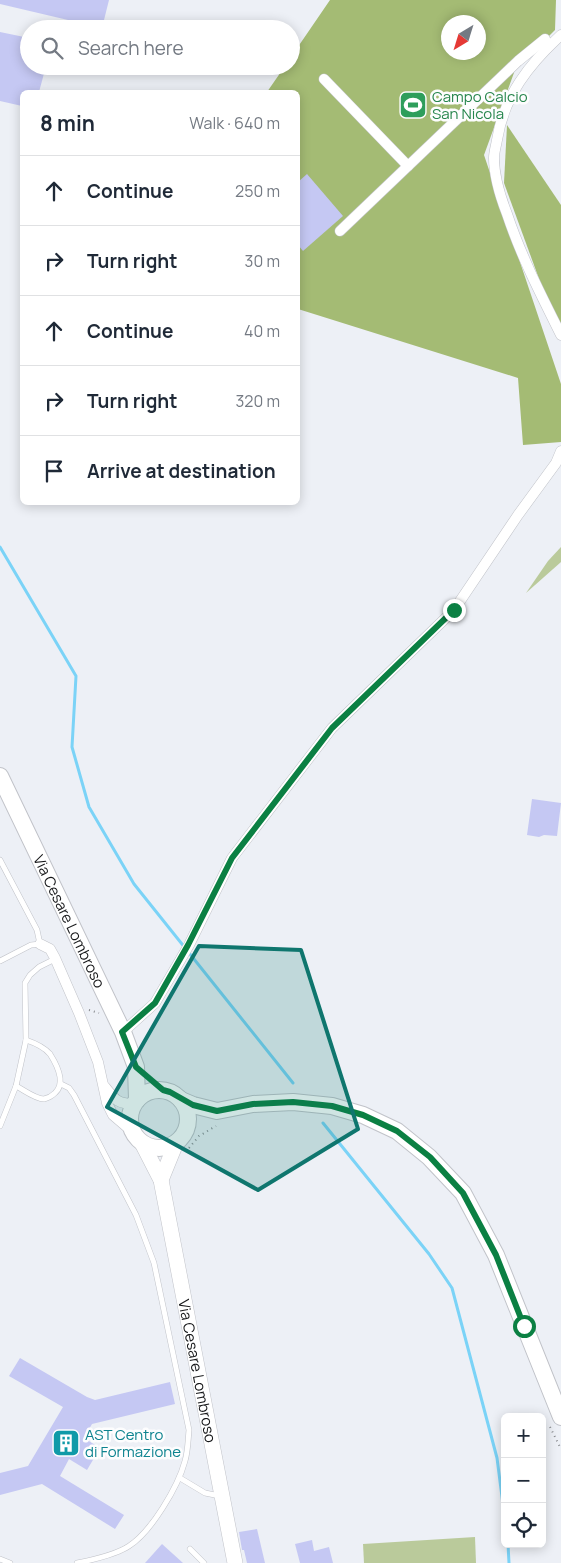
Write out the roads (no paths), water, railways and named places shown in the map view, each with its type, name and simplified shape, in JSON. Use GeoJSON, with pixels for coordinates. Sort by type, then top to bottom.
{"type":"FeatureCollection","features":[{"type":"Feature","properties":{"kind":"main road","name":"Via Cesare Lombroso"},"geometry":{"type":"LineString","coordinates":[[0,776],[122,1032],[136,1067],[136,1102]]}},
{"type":"Feature","properties":{"kind":"main road","name":"Via Cesare Lombroso"},"geometry":{"type":"LineString","coordinates":[[136,1067],[163,1090]]}},
{"type":"Feature","properties":{"kind":"main road"},"geometry":{"type":"LineString","coordinates":[[218,1118],[205,1109],[181,1100],[170,1092],[163,1090],[149,1092],[136,1102],[130,1118],[138,1138],[156,1148],[163,1148],[183,1142],[218,1118],[253,1104],[293,1102],[332,1106],[363,1115],[397,1131],[430,1157],[463,1193],[496,1255],[554,1419]]}},
{"type":"Feature","properties":{"kind":"main road"},"geometry":{"type":"LineString","coordinates":[[181,1100],[189,1119],[183,1142]]}},
{"type":"Feature","properties":{"kind":"street"},"geometry":{"type":"LineString","coordinates":[[561,35],[524,74],[510,97],[499,127],[494,158],[498,188],[518,247],[561,335]]}},
{"type":"Feature","properties":{"kind":"street"},"geometry":{"type":"LineString","coordinates":[[340,231],[518,61],[545,39],[547,48]]}},
{"type":"Feature","properties":{"kind":"street"},"geometry":{"type":"LineString","coordinates":[[324,79],[408,166]]}},
{"type":"Feature","properties":{"kind":"street"},"geometry":{"type":"LineString","coordinates":[[122,1032],[155,1003],[188,945],[232,858],[332,728],[454,610],[518,515],[556,463],[561,451]]}},
{"type":"Feature","properties":{"kind":"street","name":"Via Cesare Lombroso"},"geometry":{"type":"LineString","coordinates":[[40,944],[50,949],[55,958],[90,1040],[107,1104],[113,1115],[138,1138],[161,1180],[235,1563]]}},
{"type":"Feature","properties":{"kind":"street","name":"Via Cesare Lombroso"},"geometry":{"type":"LineString","coordinates":[[103,1084],[114,1099],[123,1104],[136,1102]]}},
{"type":"Feature","properties":{"kind":"street"},"geometry":{"type":"LineString","coordinates":[[161,1180],[183,1142]]}},
{"type":"Feature","properties":{"kind":"lane"},"geometry":{"type":"LineString","coordinates":[[0,860],[37,930],[40,944],[31,945],[0,961]]}},
{"type":"Feature","properties":{"kind":"lane"},"geometry":{"type":"LineString","coordinates":[[0,1126],[16,1086],[26,1040],[25,984],[30,975],[40,966],[55,958]]}},
{"type":"Feature","properties":{"kind":"lane"},"geometry":{"type":"LineString","coordinates":[[16,1086],[35,1097],[44,1099],[52,1096],[61,1084],[61,1078],[49,1053],[40,1046],[26,1040]]}},
{"type":"Feature","properties":{"kind":"lane"},"geometry":{"type":"LineString","coordinates":[[61,1084],[68,1088],[83,1112],[136,1215],[154,1263],[189,1430],[188,1449],[180,1478],[143,1536],[127,1548],[77,1563]]}},
{"type":"Feature","properties":{"kind":"lane"},"geometry":{"type":"LineString","coordinates":[[180,1478],[205,1493],[221,1496]]}},
{"type":"Feature","properties":{"kind":"lane"},"geometry":{"type":"LineString","coordinates":[[190,1549],[201,1562]]}},
{"type":"Feature","properties":{"kind":"lane"},"geometry":{"type":"LineString","coordinates":[[0,1558],[10,1563]]}},
{"type":"Feature","properties":{"kind":"waterway"},"geometry":{"type":"LineString","coordinates":[[0,547],[76,676],[72,747],[89,807],[134,884],[293,1083]]}},
{"type":"Feature","properties":{"kind":"waterway"},"geometry":{"type":"LineString","coordinates":[[323,1123],[429,1254],[452,1288],[497,1458],[503,1503]]}},
{"type":"Feature","properties":{"kind":"waterway"},"geometry":{"type":"LineString","coordinates":[[508,1548],[509,1563]]}},
{"type":"Feature","properties":{"kind":"place","name":"Campo Calcio San Nicola"},"geometry":{"type":"Point","coordinates":[413,105]}},
{"type":"Feature","properties":{"kind":"place","name":"AST Centro di Formazione"},"geometry":{"type":"Point","coordinates":[66,1443]}}]}
